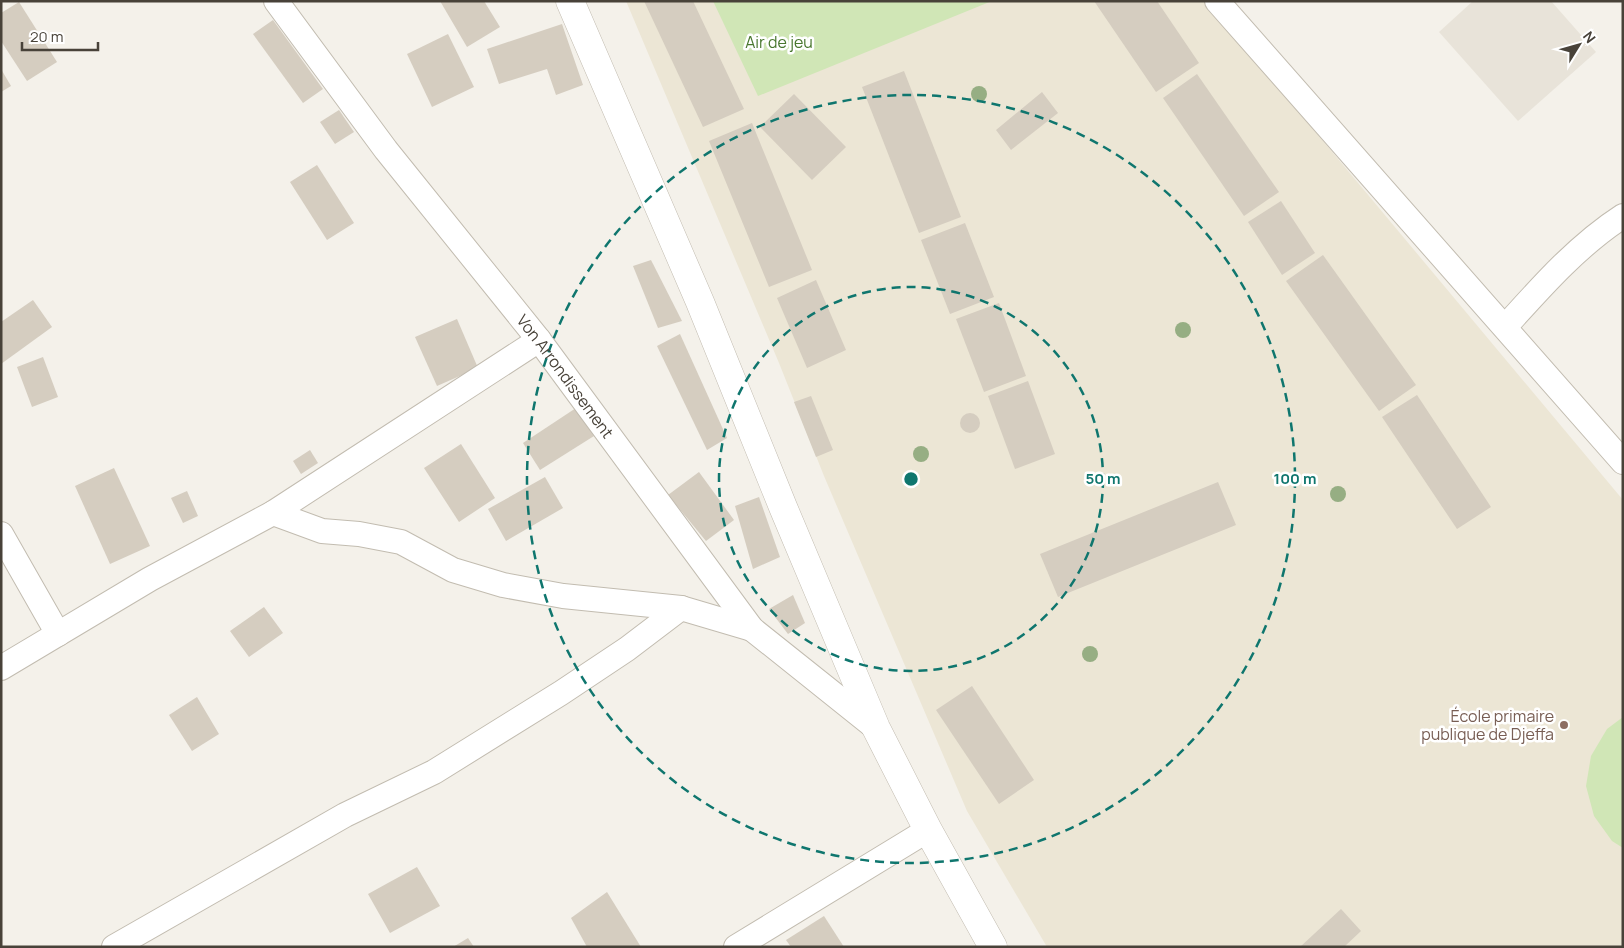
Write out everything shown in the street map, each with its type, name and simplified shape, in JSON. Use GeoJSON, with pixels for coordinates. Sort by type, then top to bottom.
{"type":"FeatureCollection","features":[{"type":"Feature","properties":{"kind":"street","name":"Von Arrondissement"},"geometry":{"type":"LineString","coordinates":[[276,1],[386,150],[539,340],[752,629],[876,728]]}},
{"type":"Feature","properties":{"kind":"street"},"geometry":{"type":"LineString","coordinates":[[570,1],[700,302],[783,507],[876,728],[928,830],[993,947]]}},
{"type":"Feature","properties":{"kind":"street"},"geometry":{"type":"LineString","coordinates":[[1217,1],[1623,462]]}},
{"type":"Feature","properties":{"kind":"street"},"geometry":{"type":"LineString","coordinates":[[1505,327],[1546,281],[1594,237],[1623,216]]}},
{"type":"Feature","properties":{"kind":"street"},"geometry":{"type":"LineString","coordinates":[[1,668],[150,579],[273,513],[539,340]]}},
{"type":"Feature","properties":{"kind":"street"},"geometry":{"type":"LineString","coordinates":[[273,513],[322,531],[359,534],[401,542],[453,570],[503,586],[563,596],[681,608],[752,629]]}},
{"type":"Feature","properties":{"kind":"street"},"geometry":{"type":"LineString","coordinates":[[1,534],[58,634]]}},
{"type":"Feature","properties":{"kind":"street"},"geometry":{"type":"LineString","coordinates":[[114,947],[345,815],[434,772],[562,693],[627,649],[681,608]]}},
{"type":"Feature","properties":{"kind":"street"},"geometry":{"type":"LineString","coordinates":[[736,947],[928,830]]}},
{"type":"Feature","properties":{"kind":"shaded area"},"geometry":{"type":"Polygon","coordinates":[[[626,1],[1206,1],[1623,500],[1623,947],[1047,947],[967,811],[824,476],[779,363],[626,1]]]}},
{"type":"Feature","properties":{"kind":"shaded area"},"geometry":{"type":"Polygon","coordinates":[[[1473,1],[1551,1],[1596,52],[1518,121],[1439,32],[1473,1]]]}},
{"type":"Feature","properties":{"kind":"green space","name":"Air de jeu"},"geometry":{"type":"Polygon","coordinates":[[[713,1],[992,1],[758,96],[713,1]]]}},
{"type":"Feature","properties":{"kind":"green space"},"geometry":{"type":"Polygon","coordinates":[[[1623,717],[1623,848],[1612,841],[1594,816],[1586,786],[1591,756],[1607,729],[1623,717]]]}},
{"type":"Feature","properties":{"kind":"building"},"geometry":{"type":"Polygon","coordinates":[[[440,1],[484,1],[500,27],[467,47],[440,1]]]}},
{"type":"Feature","properties":{"kind":"building"},"geometry":{"type":"Polygon","coordinates":[[[644,1],[693,1],[744,109],[703,127],[644,1]]]}},
{"type":"Feature","properties":{"kind":"building"},"geometry":{"type":"Polygon","coordinates":[[[1094,1],[1157,1],[1199,63],[1156,92],[1094,1]]]}},
{"type":"Feature","properties":{"kind":"building"},"geometry":{"type":"Polygon","coordinates":[[[19,2],[57,62],[27,81],[1,41],[1,13],[19,2]]]}},
{"type":"Feature","properties":{"kind":"building"},"geometry":{"type":"Polygon","coordinates":[[[273,20],[323,89],[303,103],[253,34],[273,20]]]}},
{"type":"Feature","properties":{"kind":"building"},"geometry":{"type":"Polygon","coordinates":[[[562,24],[583,85],[556,95],[547,69],[499,84],[487,49],[562,24]]]}},
{"type":"Feature","properties":{"kind":"building"},"geometry":{"type":"Polygon","coordinates":[[[448,34],[474,87],[432,107],[407,54],[448,34]]]}},
{"type":"Feature","properties":{"kind":"building"},"geometry":{"type":"Polygon","coordinates":[[[1,69],[11,86],[1,92],[1,69]]]}},
{"type":"Feature","properties":{"kind":"building"},"geometry":{"type":"Polygon","coordinates":[[[904,71],[961,217],[919,233],[862,87],[904,71]]]}},
{"type":"Feature","properties":{"kind":"building"},"geometry":{"type":"Polygon","coordinates":[[[1197,74],[1279,192],[1244,216],[1163,98],[1197,74]]]}},
{"type":"Feature","properties":{"kind":"building"},"geometry":{"type":"Polygon","coordinates":[[[1042,92],[1058,113],[1011,150],[996,130],[1042,92]]]}},
{"type":"Feature","properties":{"kind":"building"},"geometry":{"type":"Polygon","coordinates":[[[794,94],[846,147],[812,180],[760,127],[794,94]]]}},
{"type":"Feature","properties":{"kind":"building"},"geometry":{"type":"Polygon","coordinates":[[[339,110],[354,132],[335,144],[320,122],[339,110]]]}},
{"type":"Feature","properties":{"kind":"building"},"geometry":{"type":"Polygon","coordinates":[[[752,123],[812,270],[769,287],[709,141],[752,123]]]}},
{"type":"Feature","properties":{"kind":"building"},"geometry":{"type":"Polygon","coordinates":[[[317,165],[354,223],[327,240],[290,182],[317,165]]]}},
{"type":"Feature","properties":{"kind":"building"},"geometry":{"type":"Polygon","coordinates":[[[1281,201],[1315,253],[1282,275],[1248,222],[1281,201]]]}},
{"type":"Feature","properties":{"kind":"building"},"geometry":{"type":"Polygon","coordinates":[[[965,223],[994,297],[950,314],[921,240],[965,223]]]}},
{"type":"Feature","properties":{"kind":"building"},"geometry":{"type":"Polygon","coordinates":[[[1323,255],[1416,385],[1379,411],[1286,281],[1323,255]]]}},
{"type":"Feature","properties":{"kind":"building"},"geometry":{"type":"Polygon","coordinates":[[[651,260],[682,321],[658,328],[633,266],[651,260]]]}},
{"type":"Feature","properties":{"kind":"building"},"geometry":{"type":"Polygon","coordinates":[[[816,280],[846,350],[807,368],[777,298],[816,280]]]}},
{"type":"Feature","properties":{"kind":"building"},"geometry":{"type":"Polygon","coordinates":[[[33,300],[52,327],[1,364],[1,322],[33,300]]]}},
{"type":"Feature","properties":{"kind":"building"},"geometry":{"type":"Polygon","coordinates":[[[999,303],[1026,376],[984,392],[956,319],[999,303]]]}},
{"type":"Feature","properties":{"kind":"building"},"geometry":{"type":"Polygon","coordinates":[[[457,319],[478,368],[437,386],[415,337],[457,319]]]}},
{"type":"Feature","properties":{"kind":"building"},"geometry":{"type":"Polygon","coordinates":[[[680,334],[727,438],[707,450],[657,346],[680,334]]]}},
{"type":"Feature","properties":{"kind":"building"},"geometry":{"type":"Polygon","coordinates":[[[43,357],[58,397],[32,407],[17,367],[43,357]]]}},
{"type":"Feature","properties":{"kind":"building"},"geometry":{"type":"Polygon","coordinates":[[[1028,381],[1055,454],[1015,469],[988,396],[1028,381]]]}},
{"type":"Feature","properties":{"kind":"building"},"geometry":{"type":"Polygon","coordinates":[[[1417,395],[1491,507],[1457,529],[1382,417],[1417,395]]]}},
{"type":"Feature","properties":{"kind":"building"},"geometry":{"type":"Polygon","coordinates":[[[811,396],[833,450],[816,457],[794,402],[811,396]]]}},
{"type":"Feature","properties":{"kind":"building"},"geometry":{"type":"Polygon","coordinates":[[[576,408],[594,436],[540,470],[523,443],[576,408]]]}},
{"type":"Feature","properties":{"kind":"building"},"geometry":{"type":"Polygon","coordinates":[[[970,413],[977,416],[980,423],[977,430],[970,433],[963,430],[960,423],[963,416],[970,413]]]}},
{"type":"Feature","properties":{"kind":"building"},"geometry":{"type":"Polygon","coordinates":[[[461,444],[495,498],[459,522],[424,468],[461,444]]]}},
{"type":"Feature","properties":{"kind":"building"},"geometry":{"type":"Polygon","coordinates":[[[310,450],[318,463],[301,474],[293,461],[310,450]]]}},
{"type":"Feature","properties":{"kind":"building"},"geometry":{"type":"Polygon","coordinates":[[[114,468],[150,546],[110,564],[75,486],[114,468]]]}},
{"type":"Feature","properties":{"kind":"building"},"geometry":{"type":"Polygon","coordinates":[[[699,472],[734,520],[706,541],[668,495],[699,472]]]}},
{"type":"Feature","properties":{"kind":"building"},"geometry":{"type":"Polygon","coordinates":[[[545,477],[563,508],[506,541],[488,509],[545,477]]]}},
{"type":"Feature","properties":{"kind":"building"},"geometry":{"type":"Polygon","coordinates":[[[1218,482],[1236,525],[1058,597],[1040,554],[1218,482]]]}},
{"type":"Feature","properties":{"kind":"building"},"geometry":{"type":"Polygon","coordinates":[[[187,491],[198,516],[183,523],[171,498],[187,491]]]}},
{"type":"Feature","properties":{"kind":"building"},"geometry":{"type":"Polygon","coordinates":[[[759,497],[780,557],[753,569],[735,506],[759,497]]]}},
{"type":"Feature","properties":{"kind":"building"},"geometry":{"type":"Polygon","coordinates":[[[793,595],[805,623],[788,634],[769,609],[793,595]]]}},
{"type":"Feature","properties":{"kind":"building"},"geometry":{"type":"Polygon","coordinates":[[[264,607],[283,633],[249,657],[230,631],[264,607]]]}},
{"type":"Feature","properties":{"kind":"building"},"geometry":{"type":"Polygon","coordinates":[[[972,686],[1034,780],[999,804],[936,710],[972,686]]]}},
{"type":"Feature","properties":{"kind":"building"},"geometry":{"type":"Polygon","coordinates":[[[197,697],[219,734],[192,751],[169,715],[197,697]]]}},
{"type":"Feature","properties":{"kind":"building"},"geometry":{"type":"Polygon","coordinates":[[[417,867],[440,906],[390,933],[368,894],[417,867]]]}},
{"type":"Feature","properties":{"kind":"building"},"geometry":{"type":"Polygon","coordinates":[[[607,892],[641,947],[587,947],[571,918],[607,892]]]}},
{"type":"Feature","properties":{"kind":"building"},"geometry":{"type":"Polygon","coordinates":[[[1341,909],[1361,931],[1344,947],[1300,947],[1341,909]]]}},
{"type":"Feature","properties":{"kind":"building"},"geometry":{"type":"Polygon","coordinates":[[[824,916],[844,947],[791,947],[786,940],[824,916]]]}},
{"type":"Feature","properties":{"kind":"building"},"geometry":{"type":"Polygon","coordinates":[[[468,938],[474,947],[453,947],[468,938]]]}},
{"type":"Feature","properties":{"kind":"place","name":"École primaire publique de Djeffa"},"geometry":{"type":"Point","coordinates":[1564,725]}}]}
